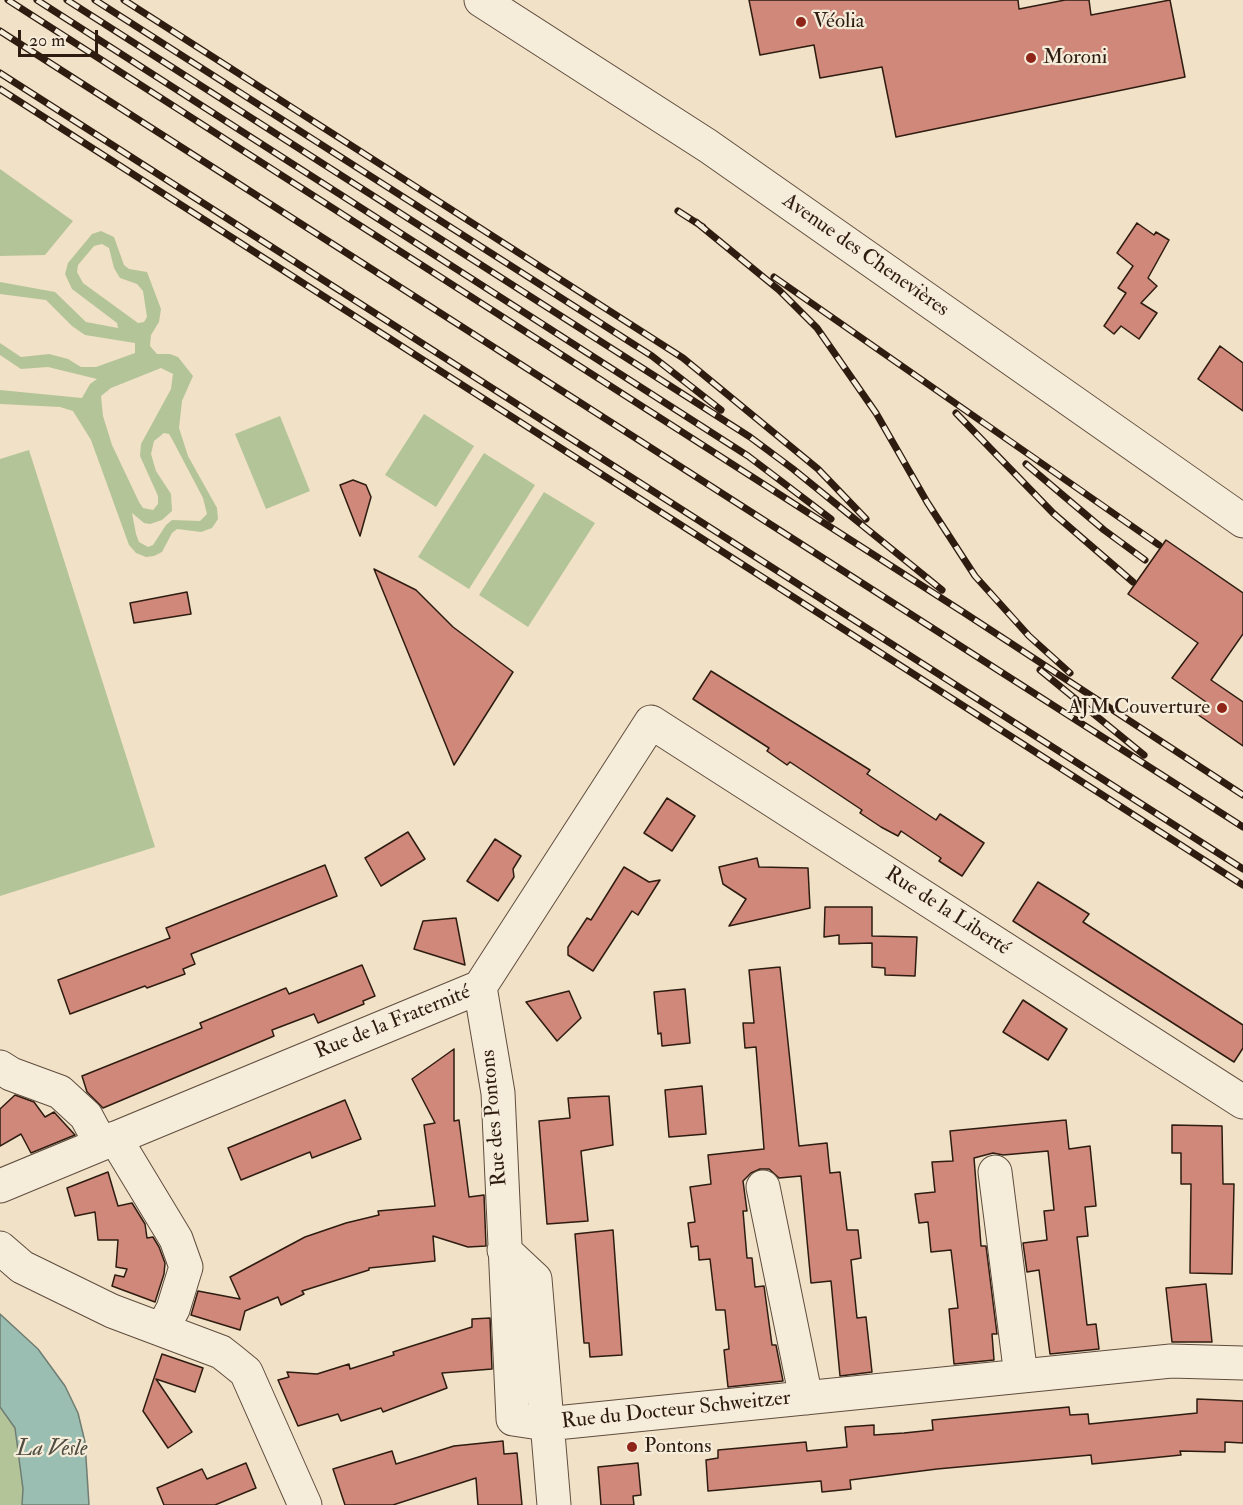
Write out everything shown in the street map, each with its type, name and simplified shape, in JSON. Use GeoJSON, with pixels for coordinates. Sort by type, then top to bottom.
{"type":"FeatureCollection","features":[{"type":"Feature","properties":{"kind":"street","name":"Avenue des Chenevières"},"geometry":{"type":"LineString","coordinates":[[481,0],[708,146],[1243,521]]}},
{"type":"Feature","properties":{"kind":"street","name":"Rue de la Fraternité"},"geometry":{"type":"LineString","coordinates":[[0,1186],[480,987],[651,723]]}},
{"type":"Feature","properties":{"kind":"street","name":"Rue de la Liberté"},"geometry":{"type":"LineString","coordinates":[[651,723],[1243,1102]]}},
{"type":"Feature","properties":{"kind":"street","name":"Rue des Pontons"},"geometry":{"type":"LineString","coordinates":[[480,987],[498,1093],[504,1250],[535,1279],[554,1505]]}},
{"type":"Feature","properties":{"kind":"street"},"geometry":{"type":"LineString","coordinates":[[0,1067],[11,1074],[60,1092],[86,1116],[108,1141],[176,1239],[186,1267],[173,1309],[162,1329]]}},
{"type":"Feature","properties":{"kind":"street"},"geometry":{"type":"LineString","coordinates":[[995,1172],[1021,1377]]}},
{"type":"Feature","properties":{"kind":"street","name":"Rue du Docteur Schweitzer"},"geometry":{"type":"LineString","coordinates":[[763,1187],[806,1398]]}},
{"type":"Feature","properties":{"kind":"street"},"geometry":{"type":"LineString","coordinates":[[0,1248],[22,1267],[112,1311],[221,1352],[246,1372],[304,1505]]}},
{"type":"Feature","properties":{"kind":"street","name":"Rue du Docteur Schweitzer"},"geometry":{"type":"LineString","coordinates":[[546,1424],[1171,1361],[1243,1363]]}},
{"type":"Feature","properties":{"kind":"green space"},"geometry":{"type":"Polygon","coordinates":[[[0,169],[73,221],[45,255],[0,256],[0,169]]]}},
{"type":"Feature","properties":{"kind":"green space"},"geometry":{"type":"Polygon","coordinates":[[[101,231],[114,237],[124,265],[129,269],[147,272],[161,309],[159,322],[151,335],[150,346],[157,354],[170,354],[178,357],[193,376],[182,401],[179,428],[188,456],[217,508],[218,519],[212,528],[201,532],[177,529],[172,533],[162,552],[154,556],[146,557],[136,553],[129,545],[91,440],[73,411],[60,407],[0,404],[0,390],[82,398],[90,384],[97,379],[48,367],[21,369],[0,355],[0,343],[21,357],[49,354],[68,359],[81,367],[96,367],[135,353],[135,343],[85,335],[72,326],[46,300],[0,294],[0,282],[55,292],[86,322],[118,328],[117,323],[72,289],[65,274],[68,263],[92,234],[101,231]],[[102,244],[94,246],[78,265],[77,272],[83,283],[138,323],[144,322],[147,317],[143,291],[137,284],[120,278],[114,268],[109,248],[102,244]],[[161,368],[111,388],[101,396],[103,416],[112,445],[139,502],[143,508],[153,510],[158,504],[158,496],[140,456],[141,444],[171,389],[173,374],[161,368]],[[164,433],[154,441],[151,454],[156,471],[171,494],[172,511],[162,520],[150,524],[144,523],[132,513],[139,542],[148,547],[153,545],[172,520],[200,521],[207,514],[203,498],[169,434],[164,433]]]}},
{"type":"Feature","properties":{"kind":"green space"},"geometry":{"type":"Polygon","coordinates":[[[424,414],[474,446],[436,507],[385,475],[424,414]]]}},
{"type":"Feature","properties":{"kind":"green space"},"geometry":{"type":"Polygon","coordinates":[[[280,416],[310,491],[266,509],[235,434],[280,416]]]}},
{"type":"Feature","properties":{"kind":"green space"},"geometry":{"type":"Polygon","coordinates":[[[29,450],[155,847],[0,896],[0,459],[29,450]]]}},
{"type":"Feature","properties":{"kind":"green space"},"geometry":{"type":"Polygon","coordinates":[[[484,453],[535,485],[469,589],[418,557],[484,453]]]}},
{"type":"Feature","properties":{"kind":"green space"},"geometry":{"type":"Polygon","coordinates":[[[544,492],[595,523],[528,627],[479,595],[544,492]]]}},
{"type":"Feature","properties":{"kind":"green space"},"geometry":{"type":"Polygon","coordinates":[[[0,1353],[68,1505],[0,1505],[0,1353]]]}},
{"type":"Feature","properties":{"kind":"water","name":"La Vesle"},"geometry":{"type":"Polygon","coordinates":[[[0,1314],[38,1349],[65,1386],[78,1413],[85,1442],[89,1505],[22,1505],[23,1489],[15,1428],[0,1407],[0,1314]]]}},
{"type":"Feature","properties":{"kind":"building","name":"Moroni"},"geometry":{"type":"Polygon","coordinates":[[[749,0],[1018,0],[1019,9],[1065,0],[1089,0],[1091,15],[1170,0],[1185,77],[896,137],[882,67],[820,78],[814,45],[760,55],[749,0]]]}},
{"type":"Feature","properties":{"kind":"building"},"geometry":{"type":"Polygon","coordinates":[[[1137,223],[1154,235],[1156,232],[1169,240],[1148,278],[1157,286],[1141,303],[1157,313],[1139,339],[1121,326],[1114,334],[1104,326],[1126,293],[1118,288],[1133,266],[1117,253],[1137,223]]]}},
{"type":"Feature","properties":{"kind":"building"},"geometry":{"type":"Polygon","coordinates":[[[1220,346],[1243,363],[1243,411],[1198,379],[1220,346]]]}},
{"type":"Feature","properties":{"kind":"building"},"geometry":{"type":"Polygon","coordinates":[[[353,480],[366,485],[371,497],[360,536],[340,485],[353,480]]]}},
{"type":"Feature","properties":{"kind":"building"},"geometry":{"type":"Polygon","coordinates":[[[1166,540],[1243,593],[1243,634],[1211,680],[1243,702],[1243,746],[1197,714],[1206,702],[1172,678],[1198,643],[1128,594],[1166,540]]]}},
{"type":"Feature","properties":{"kind":"building"},"geometry":{"type":"Polygon","coordinates":[[[374,569],[416,590],[453,627],[513,672],[454,765],[374,569]]]}},
{"type":"Feature","properties":{"kind":"building"},"geometry":{"type":"Polygon","coordinates":[[[187,592],[191,614],[134,623],[130,603],[187,592]]]}},
{"type":"Feature","properties":{"kind":"building"},"geometry":{"type":"Polygon","coordinates":[[[711,671],[870,770],[867,774],[936,820],[940,814],[984,843],[962,876],[939,861],[941,858],[901,831],[898,836],[881,827],[860,813],[862,810],[790,762],[787,765],[767,751],[769,748],[693,699],[711,671]]]}},
{"type":"Feature","properties":{"kind":"building"},"geometry":{"type":"Polygon","coordinates":[[[667,798],[695,816],[672,851],[644,833],[667,798]]]}},
{"type":"Feature","properties":{"kind":"building"},"geometry":{"type":"Polygon","coordinates":[[[408,832],[425,859],[381,886],[365,858],[408,832]]]}},
{"type":"Feature","properties":{"kind":"building"},"geometry":{"type":"Polygon","coordinates":[[[495,839],[521,856],[513,869],[514,877],[498,901],[467,881],[495,839]]]}},
{"type":"Feature","properties":{"kind":"building"},"geometry":{"type":"Polygon","coordinates":[[[757,858],[759,867],[808,868],[810,908],[729,926],[746,899],[723,884],[719,867],[757,858]]]}},
{"type":"Feature","properties":{"kind":"building"},"geometry":{"type":"Polygon","coordinates":[[[325,865],[337,896],[191,954],[195,964],[183,969],[185,974],[147,988],[145,986],[70,1014],[58,980],[170,938],[166,928],[325,865]]]}},
{"type":"Feature","properties":{"kind":"building"},"geometry":{"type":"Polygon","coordinates":[[[624,867],[649,882],[660,880],[638,915],[632,911],[593,971],[568,955],[568,947],[587,918],[591,920],[624,867]]]}},
{"type":"Feature","properties":{"kind":"building"},"geometry":{"type":"Polygon","coordinates":[[[1038,882],[1089,914],[1083,922],[1243,1025],[1243,1048],[1234,1062],[1013,921],[1038,882]]]}},
{"type":"Feature","properties":{"kind":"building"},"geometry":{"type":"Polygon","coordinates":[[[825,907],[872,907],[872,936],[917,937],[915,976],[885,975],[885,968],[872,967],[872,943],[839,944],[839,935],[824,937],[825,907]]]}},
{"type":"Feature","properties":{"kind":"building"},"geometry":{"type":"Polygon","coordinates":[[[456,918],[465,965],[414,949],[423,921],[456,918]]]}},
{"type":"Feature","properties":{"kind":"building"},"geometry":{"type":"Polygon","coordinates":[[[362,965],[375,996],[363,1001],[364,1004],[318,1023],[314,1014],[272,1030],[274,1036],[103,1108],[87,1092],[82,1076],[202,1028],[200,1023],[286,988],[289,994],[362,965]]]}},
{"type":"Feature","properties":{"kind":"building"},"geometry":{"type":"Polygon","coordinates":[[[780,967],[799,1146],[827,1143],[830,1173],[840,1172],[847,1230],[858,1230],[861,1258],[851,1260],[857,1318],[866,1317],[872,1372],[840,1376],[831,1281],[811,1283],[801,1176],[779,1178],[769,1169],[760,1169],[751,1173],[743,1181],[747,1211],[743,1211],[747,1258],[752,1258],[755,1287],[764,1286],[772,1345],[776,1345],[783,1381],[728,1387],[724,1350],[729,1349],[725,1310],[716,1310],[710,1259],[699,1260],[698,1246],[691,1247],[688,1223],[695,1222],[690,1187],[711,1184],[708,1155],[764,1149],[756,1047],[745,1048],[743,1023],[754,1023],[749,970],[780,967]]]}},
{"type":"Feature","properties":{"kind":"building"},"geometry":{"type":"Polygon","coordinates":[[[685,989],[690,1043],[662,1046],[661,1033],[658,1034],[654,992],[685,989]]]}},
{"type":"Feature","properties":{"kind":"building"},"geometry":{"type":"Polygon","coordinates":[[[569,991],[581,1018],[557,1041],[526,1002],[569,991]]]}},
{"type":"Feature","properties":{"kind":"building"},"geometry":{"type":"Polygon","coordinates":[[[1023,1000],[1067,1029],[1048,1060],[1003,1032],[1023,1000]]]}},
{"type":"Feature","properties":{"kind":"building"},"geometry":{"type":"Polygon","coordinates":[[[454,1049],[454,1121],[459,1120],[469,1197],[484,1195],[486,1246],[468,1247],[433,1236],[435,1261],[369,1268],[369,1270],[302,1291],[304,1294],[281,1305],[278,1297],[245,1311],[240,1330],[191,1315],[198,1291],[240,1299],[230,1277],[305,1237],[379,1215],[378,1211],[435,1206],[424,1125],[435,1123],[412,1079],[454,1049]]]}},
{"type":"Feature","properties":{"kind":"building"},"geometry":{"type":"Polygon","coordinates":[[[702,1086],[706,1134],[669,1137],[665,1090],[702,1086]]]}},
{"type":"Feature","properties":{"kind":"building"},"geometry":{"type":"Polygon","coordinates":[[[15,1095],[34,1102],[45,1117],[54,1112],[75,1135],[31,1153],[21,1134],[0,1146],[0,1109],[15,1095]]]}},
{"type":"Feature","properties":{"kind":"building"},"geometry":{"type":"Polygon","coordinates":[[[609,1096],[613,1145],[581,1151],[588,1221],[547,1224],[539,1121],[570,1118],[568,1098],[609,1096]]]}},
{"type":"Feature","properties":{"kind":"building"},"geometry":{"type":"Polygon","coordinates":[[[345,1100],[361,1139],[312,1158],[310,1152],[241,1180],[228,1148],[345,1100]]]}},
{"type":"Feature","properties":{"kind":"building"},"geometry":{"type":"Polygon","coordinates":[[[1066,1120],[1069,1149],[1090,1146],[1096,1206],[1085,1207],[1088,1236],[1077,1237],[1087,1325],[1096,1324],[1099,1349],[1050,1354],[1039,1270],[1027,1272],[1023,1243],[1047,1240],[1044,1211],[1054,1210],[1048,1151],[1003,1155],[993,1153],[974,1158],[981,1246],[986,1246],[997,1334],[992,1334],[994,1360],[954,1364],[949,1309],[958,1308],[951,1250],[931,1252],[928,1222],[919,1223],[915,1194],[935,1192],[932,1162],[953,1161],[950,1131],[1066,1120]]]}},
{"type":"Feature","properties":{"kind":"building"},"geometry":{"type":"Polygon","coordinates":[[[1172,1125],[1222,1126],[1223,1184],[1234,1184],[1232,1274],[1190,1273],[1191,1184],[1181,1184],[1181,1153],[1172,1153],[1172,1125]]]}},
{"type":"Feature","properties":{"kind":"building"},"geometry":{"type":"Polygon","coordinates":[[[108,1172],[118,1206],[132,1203],[145,1224],[147,1238],[153,1237],[165,1263],[155,1302],[112,1286],[115,1275],[124,1277],[127,1269],[116,1267],[118,1240],[98,1240],[95,1212],[75,1216],[67,1188],[108,1172]]]}},
{"type":"Feature","properties":{"kind":"building"},"geometry":{"type":"Polygon","coordinates":[[[613,1230],[622,1355],[590,1357],[589,1343],[584,1343],[575,1234],[613,1230]]]}},
{"type":"Feature","properties":{"kind":"building"},"geometry":{"type":"Polygon","coordinates":[[[1206,1284],[1212,1342],[1172,1342],[1166,1288],[1206,1284]]]}},
{"type":"Feature","properties":{"kind":"building"},"geometry":{"type":"Polygon","coordinates":[[[490,1318],[492,1369],[442,1373],[447,1388],[383,1412],[381,1408],[341,1421],[338,1414],[298,1426],[278,1380],[289,1377],[287,1372],[317,1374],[349,1364],[350,1369],[394,1355],[393,1352],[472,1327],[472,1319],[490,1318]]]}},
{"type":"Feature","properties":{"kind":"building"},"geometry":{"type":"Polygon","coordinates":[[[162,1354],[203,1368],[195,1392],[156,1379],[192,1432],[168,1448],[143,1411],[162,1354]]]}},
{"type":"Feature","properties":{"kind":"building"},"geometry":{"type":"Polygon","coordinates":[[[1197,1399],[1243,1401],[1243,1443],[1225,1442],[1225,1452],[1180,1451],[1181,1455],[1092,1464],[1091,1455],[937,1469],[850,1480],[851,1489],[822,1492],[821,1481],[708,1491],[706,1460],[718,1458],[718,1450],[806,1442],[807,1451],[847,1447],[845,1427],[874,1425],[874,1435],[904,1433],[933,1430],[932,1420],[1069,1407],[1070,1415],[1088,1414],[1089,1424],[1197,1413],[1197,1399]]]}},
{"type":"Feature","properties":{"kind":"building"},"geometry":{"type":"Polygon","coordinates":[[[503,1441],[504,1454],[517,1453],[522,1505],[478,1505],[476,1478],[393,1505],[345,1505],[333,1469],[392,1451],[396,1464],[454,1446],[503,1441]]]}},
{"type":"Feature","properties":{"kind":"building"},"geometry":{"type":"Polygon","coordinates":[[[246,1463],[256,1488],[215,1505],[164,1505],[157,1488],[202,1469],[207,1479],[246,1463]]]}},
{"type":"Feature","properties":{"kind":"building"},"geometry":{"type":"Polygon","coordinates":[[[638,1463],[641,1495],[633,1496],[634,1505],[601,1505],[598,1467],[638,1463]]]}},
{"type":"Feature","properties":{"kind":"railway"},"geometry":{"type":"LineString","coordinates":[[8,0],[963,612],[1243,795]]}},
{"type":"Feature","properties":{"kind":"railway"},"geometry":{"type":"LineString","coordinates":[[37,0],[748,456],[831,519]]}},
{"type":"Feature","properties":{"kind":"railway"},"geometry":{"type":"LineString","coordinates":[[67,0],[750,437],[942,590]]}},
{"type":"Feature","properties":{"kind":"railway"},"geometry":{"type":"LineString","coordinates":[[95,0],[652,356],[721,410]]}},
{"type":"Feature","properties":{"kind":"railway"},"geometry":{"type":"LineString","coordinates":[[124,0],[683,358],[818,469],[866,519]]}},
{"type":"Feature","properties":{"kind":"railway"},"geometry":{"type":"LineString","coordinates":[[0,31],[1243,827]]}},
{"type":"Feature","properties":{"kind":"railway"},"geometry":{"type":"LineString","coordinates":[[0,73],[1243,869]]}},
{"type":"Feature","properties":{"kind":"railway"},"geometry":{"type":"LineString","coordinates":[[0,89],[1243,885]]}},
{"type":"Feature","properties":{"kind":"railway"},"geometry":{"type":"LineString","coordinates":[[678,211],[703,227]]}},
{"type":"Feature","properties":{"kind":"railway"},"geometry":{"type":"LineString","coordinates":[[696,222],[779,290],[817,328],[876,413],[927,502],[975,576],[1029,636],[1070,673]]}},
{"type":"Feature","properties":{"kind":"railway"},"geometry":{"type":"LineString","coordinates":[[774,277],[1159,545]]}},
{"type":"Feature","properties":{"kind":"railway"},"geometry":{"type":"LineString","coordinates":[[956,413],[1053,513],[1133,582]]}},
{"type":"Feature","properties":{"kind":"railway"},"geometry":{"type":"LineString","coordinates":[[1026,464],[1104,530],[1145,560]]}},
{"type":"Feature","properties":{"kind":"railway"},"geometry":{"type":"LineString","coordinates":[[1040,670],[1144,755]]}},
{"type":"Feature","properties":{"kind":"place","name":"Véolia"},"geometry":{"type":"Point","coordinates":[801,22]}},
{"type":"Feature","properties":{"kind":"place","name":"Moroni"},"geometry":{"type":"Point","coordinates":[1031,58]}},
{"type":"Feature","properties":{"kind":"place","name":"AJM Couverture"},"geometry":{"type":"Point","coordinates":[1222,708]}},
{"type":"Feature","properties":{"kind":"place","name":"Pontons"},"geometry":{"type":"Point","coordinates":[632,1447]}}]}
